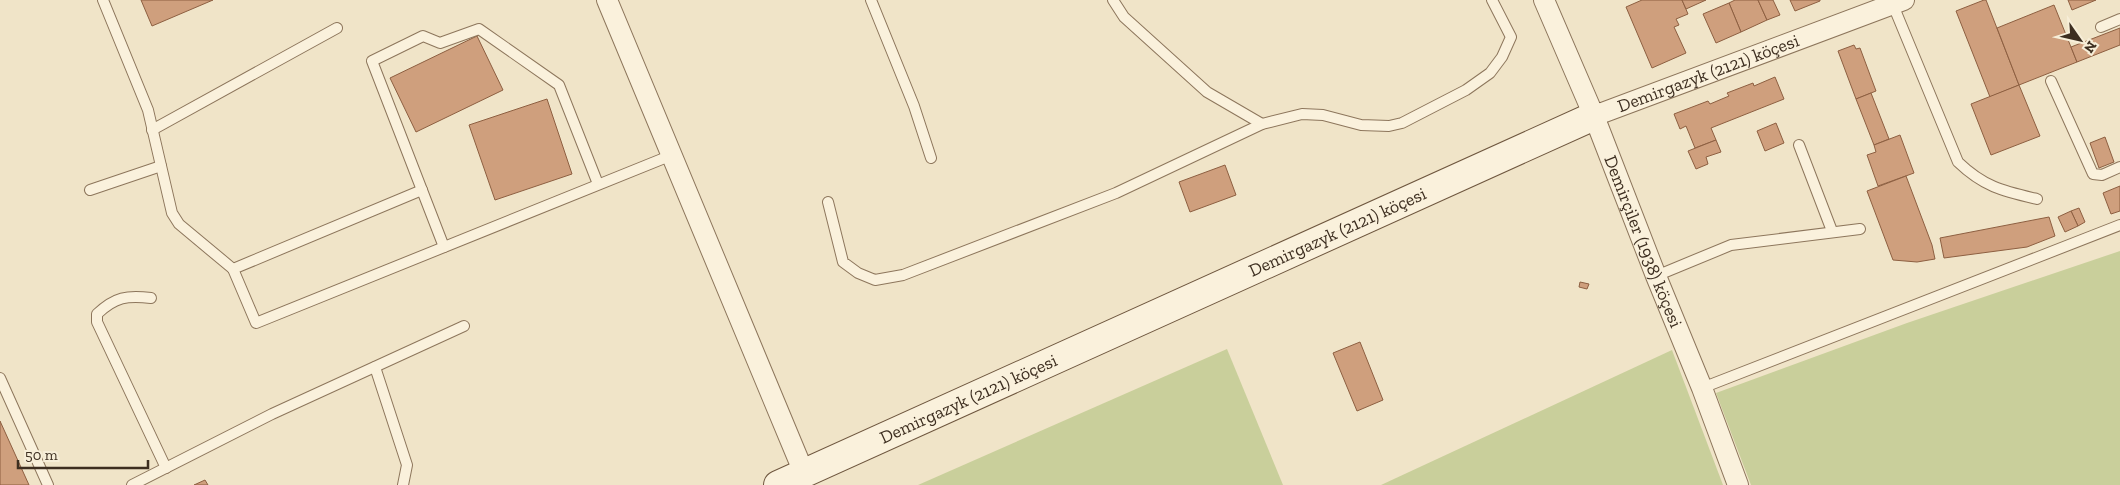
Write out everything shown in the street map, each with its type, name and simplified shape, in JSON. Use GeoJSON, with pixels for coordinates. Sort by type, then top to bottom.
{"type":"FeatureCollection","features":[{"type":"Feature","properties":{"kind":"street"},"geometry":{"type":"LineString","coordinates":[[608,0],[804,473]]}},
{"type":"Feature","properties":{"kind":"street","name":"Demirçiler (1938) köçesi"},"geometry":{"type":"LineString","coordinates":[[1544,0],[1594,116],[1702,388],[1738,485]]}},
{"type":"Feature","properties":{"kind":"street","name":"Demirgazyk (2121) köçesi"},"geometry":{"type":"LineString","coordinates":[[778,485],[1594,116],[1899,2]]}},
{"type":"Feature","properties":{"kind":"lane"},"geometry":{"type":"LineString","coordinates":[[103,0],[148,110],[172,213],[179,224],[232,269],[256,323],[672,154]]}},
{"type":"Feature","properties":{"kind":"lane"},"geometry":{"type":"LineString","coordinates":[[870,0],[914,106],[931,158]]}},
{"type":"Feature","properties":{"kind":"lane"},"geometry":{"type":"LineString","coordinates":[[1113,0],[1124,17],[1208,92],[1262,124]]}},
{"type":"Feature","properties":{"kind":"lane"},"geometry":{"type":"LineString","coordinates":[[828,202],[844,262],[858,273],[874,280],[903,275],[1116,193],[1262,124],[1309,114],[1323,115],[1361,125],[1389,126],[1402,123],[1466,90],[1490,73],[1502,57],[1512,37],[1492,0]]}},
{"type":"Feature","properties":{"kind":"lane"},"geometry":{"type":"LineString","coordinates":[[1899,2],[1958,162],[1973,176],[1983,182],[2001,190],[2037,199]]}},
{"type":"Feature","properties":{"kind":"lane"},"geometry":{"type":"LineString","coordinates":[[2101,27],[2120,19]]}},
{"type":"Feature","properties":{"kind":"lane"},"geometry":{"type":"LineString","coordinates":[[152,130],[337,28]]}},
{"type":"Feature","properties":{"kind":"lane"},"geometry":{"type":"LineString","coordinates":[[444,247],[372,61],[423,36],[440,43],[479,28],[559,85],[598,184]]}},
{"type":"Feature","properties":{"kind":"lane"},"geometry":{"type":"LineString","coordinates":[[2051,82],[2093,174],[2102,175],[2120,167]]}},
{"type":"Feature","properties":{"kind":"lane"},"geometry":{"type":"LineString","coordinates":[[1799,146],[1832,231]]}},
{"type":"Feature","properties":{"kind":"lane"},"geometry":{"type":"LineString","coordinates":[[90,190],[161,166]]}},
{"type":"Feature","properties":{"kind":"lane"},"geometry":{"type":"LineString","coordinates":[[232,269],[422,190]]}},
{"type":"Feature","properties":{"kind":"lane"},"geometry":{"type":"LineString","coordinates":[[1702,388],[2120,225]]}},
{"type":"Feature","properties":{"kind":"lane"},"geometry":{"type":"LineString","coordinates":[[1656,276],[1731,244],[1860,229]]}},
{"type":"Feature","properties":{"kind":"lane"},"geometry":{"type":"LineString","coordinates":[[151,298],[132,297],[111,302],[97,314],[97,322],[166,468]]}},
{"type":"Feature","properties":{"kind":"lane"},"geometry":{"type":"LineString","coordinates":[[132,485],[272,414],[464,326]]}},
{"type":"Feature","properties":{"kind":"lane"},"geometry":{"type":"LineString","coordinates":[[375,367],[407,465],[403,485]]}},
{"type":"Feature","properties":{"kind":"lane"},"geometry":{"type":"LineString","coordinates":[[0,378],[48,485]]}},
{"type":"Feature","properties":{"kind":"green space"},"geometry":{"type":"Polygon","coordinates":[[[2120,251],[2120,485],[1751,485],[1716,393],[1907,323],[2120,251]]]}},
{"type":"Feature","properties":{"kind":"green space"},"geometry":{"type":"Polygon","coordinates":[[[1227,349],[1283,485],[918,485],[1227,349]]]}},
{"type":"Feature","properties":{"kind":"green space"},"geometry":{"type":"Polygon","coordinates":[[[1672,350],[1723,485],[1381,485],[1672,350]]]}},
{"type":"Feature","properties":{"kind":"building"},"geometry":{"type":"Polygon","coordinates":[[[141,0],[213,0],[152,26],[141,0]]]}},
{"type":"Feature","properties":{"kind":"building"},"geometry":{"type":"Polygon","coordinates":[[[1642,0],[1682,0],[1688,14],[1676,19],[1679,25],[1674,27],[1686,53],[1652,68],[1626,7],[1642,0]]]}},
{"type":"Feature","properties":{"kind":"building"},"geometry":{"type":"Polygon","coordinates":[[[1682,0],[1706,0],[1686,9],[1682,0]]]}},
{"type":"Feature","properties":{"kind":"building"},"geometry":{"type":"Polygon","coordinates":[[[1735,0],[1758,0],[1767,20],[1741,32],[1729,3],[1735,0]]]}},
{"type":"Feature","properties":{"kind":"building"},"geometry":{"type":"Polygon","coordinates":[[[1758,0],[1773,0],[1780,15],[1767,20],[1758,0]]]}},
{"type":"Feature","properties":{"kind":"building"},"geometry":{"type":"Polygon","coordinates":[[[1790,0],[1820,0],[1820,1],[1795,11],[1790,0]]]}},
{"type":"Feature","properties":{"kind":"building"},"geometry":{"type":"Polygon","coordinates":[[[1986,0],[2019,85],[1990,97],[1956,11],[1986,0]]]}},
{"type":"Feature","properties":{"kind":"building"},"geometry":{"type":"Polygon","coordinates":[[[2068,0],[2096,0],[2072,10],[2068,0]]]}},
{"type":"Feature","properties":{"kind":"building"},"geometry":{"type":"Polygon","coordinates":[[[1729,3],[1741,32],[1716,43],[1703,14],[1729,3]]]}},
{"type":"Feature","properties":{"kind":"building"},"geometry":{"type":"Polygon","coordinates":[[[2054,5],[2077,62],[2019,85],[1997,28],[2054,5]]]}},
{"type":"Feature","properties":{"kind":"building"},"geometry":{"type":"Polygon","coordinates":[[[2120,28],[2120,45],[2077,62],[2071,47],[2120,28]]]}},
{"type":"Feature","properties":{"kind":"building"},"geometry":{"type":"Polygon","coordinates":[[[477,36],[503,90],[416,132],[390,78],[477,36]]]}},
{"type":"Feature","properties":{"kind":"building"},"geometry":{"type":"Polygon","coordinates":[[[1854,45],[1856,49],[1860,48],[1876,91],[1856,99],[1838,51],[1854,45]]]}},
{"type":"Feature","properties":{"kind":"building"},"geometry":{"type":"Polygon","coordinates":[[[1775,77],[1784,99],[1711,128],[1716,140],[1695,148],[1686,126],[1680,129],[1674,114],[1708,101],[1710,104],[1729,96],[1727,93],[1753,83],[1754,86],[1775,77]]]}},
{"type":"Feature","properties":{"kind":"building"},"geometry":{"type":"Polygon","coordinates":[[[2019,85],[2040,136],[1991,155],[1971,104],[2019,85]]]}},
{"type":"Feature","properties":{"kind":"building"},"geometry":{"type":"Polygon","coordinates":[[[1871,93],[1889,139],[1874,145],[1856,99],[1871,93]]]}},
{"type":"Feature","properties":{"kind":"building"},"geometry":{"type":"Polygon","coordinates":[[[547,99],[572,174],[495,200],[469,125],[547,99]]]}},
{"type":"Feature","properties":{"kind":"building"},"geometry":{"type":"Polygon","coordinates":[[[1776,123],[1784,143],[1765,151],[1757,131],[1776,123]]]}},
{"type":"Feature","properties":{"kind":"building"},"geometry":{"type":"Polygon","coordinates":[[[1900,135],[1914,173],[1878,186],[1867,155],[1876,152],[1874,145],[1900,135]]]}},
{"type":"Feature","properties":{"kind":"building"},"geometry":{"type":"Polygon","coordinates":[[[2105,137],[2114,162],[2099,168],[2090,143],[2105,137]]]}},
{"type":"Feature","properties":{"kind":"building"},"geometry":{"type":"Polygon","coordinates":[[[1716,140],[1721,152],[1706,157],[1708,164],[1696,169],[1688,151],[1716,140]]]}},
{"type":"Feature","properties":{"kind":"building"},"geometry":{"type":"Polygon","coordinates":[[[1225,165],[1236,195],[1190,212],[1179,182],[1225,165]]]}},
{"type":"Feature","properties":{"kind":"building"},"geometry":{"type":"Polygon","coordinates":[[[1906,176],[1932,245],[1935,259],[1917,262],[1893,260],[1867,191],[1906,176]]]}},
{"type":"Feature","properties":{"kind":"building"},"geometry":{"type":"Polygon","coordinates":[[[2120,186],[2120,211],[2111,214],[2103,193],[2120,186]]]}},
{"type":"Feature","properties":{"kind":"building"},"geometry":{"type":"Polygon","coordinates":[[[2079,208],[2085,222],[2078,226],[2071,211],[2079,208]]]}},
{"type":"Feature","properties":{"kind":"building"},"geometry":{"type":"Polygon","coordinates":[[[2071,211],[2078,226],[2065,232],[2058,217],[2071,211]]]}},
{"type":"Feature","properties":{"kind":"building"},"geometry":{"type":"Polygon","coordinates":[[[2049,217],[2055,236],[2027,247],[1944,258],[1940,238],[2049,217]]]}},
{"type":"Feature","properties":{"kind":"building"},"geometry":{"type":"Polygon","coordinates":[[[1580,282],[1589,284],[1587,289],[1579,287],[1580,282]]]}},
{"type":"Feature","properties":{"kind":"building"},"geometry":{"type":"Polygon","coordinates":[[[1360,342],[1383,400],[1357,411],[1333,353],[1360,342]]]}},
{"type":"Feature","properties":{"kind":"building"},"geometry":{"type":"Polygon","coordinates":[[[0,421],[29,485],[0,485],[0,421]]]}},
{"type":"Feature","properties":{"kind":"building"},"geometry":{"type":"Polygon","coordinates":[[[205,480],[208,485],[194,485],[205,480]]]}}]}
